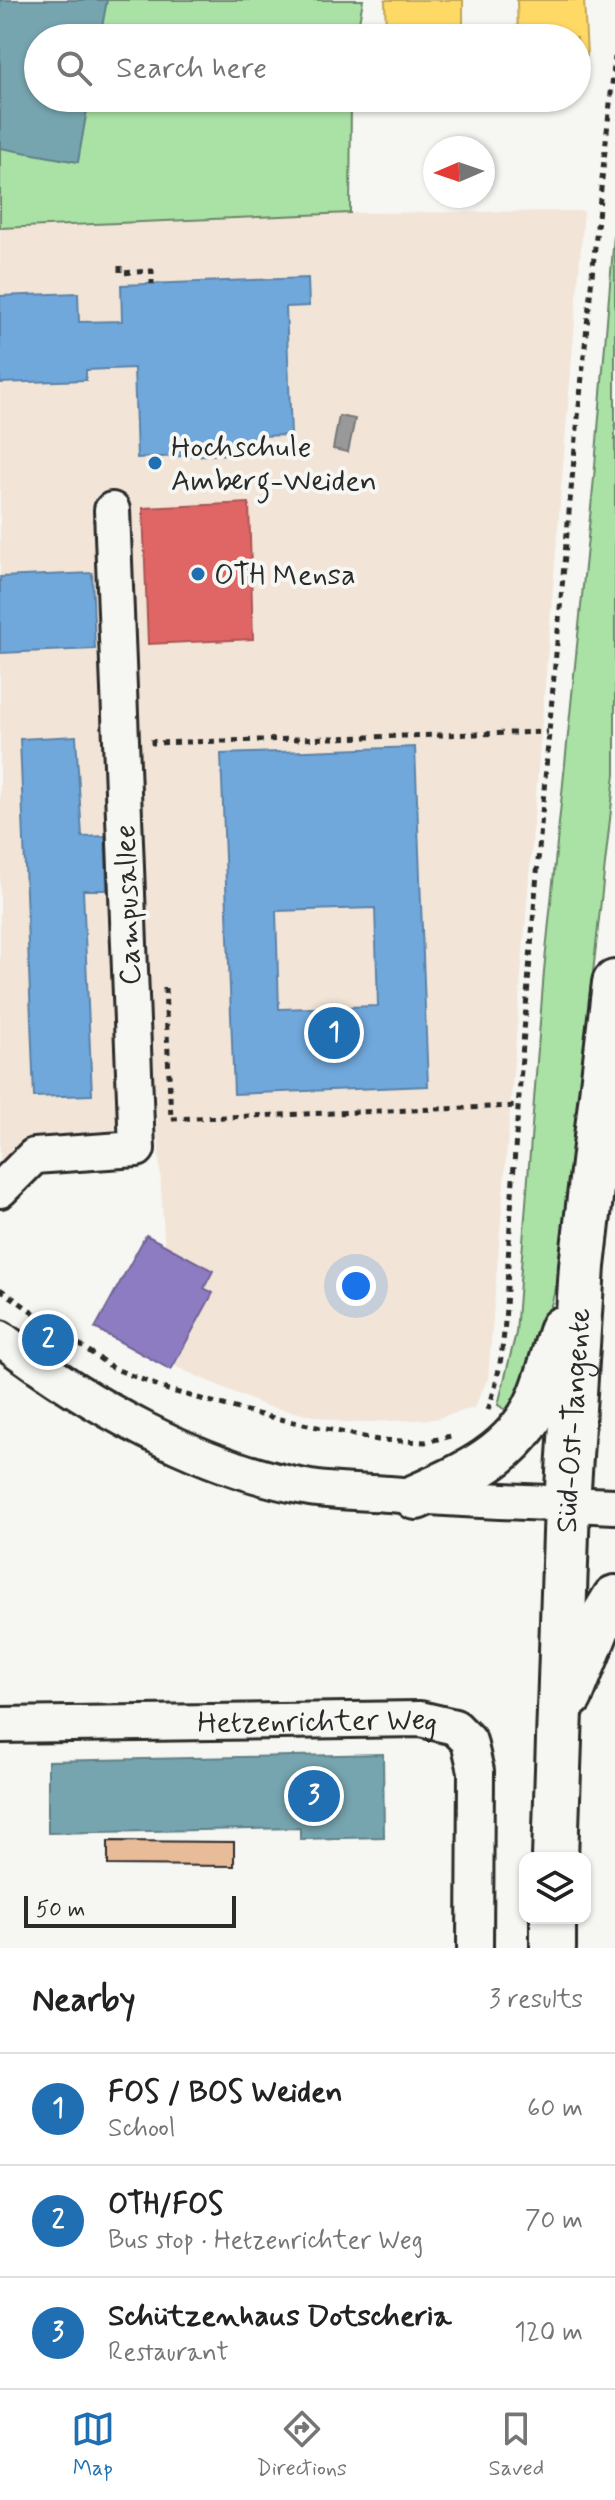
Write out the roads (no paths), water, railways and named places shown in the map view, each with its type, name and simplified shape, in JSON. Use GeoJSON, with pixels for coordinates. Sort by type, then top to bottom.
{"type":"FeatureCollection","features":[{"type":"Feature","properties":{"kind":"main road","name":"Süd-Ost-Tangente"},"geometry":{"type":"LineString","coordinates":[[555,1852],[567,1504],[582,1266],[615,983]]}},
{"type":"Feature","properties":{"kind":"main road"},"geometry":{"type":"LineString","coordinates":[[416,1497],[470,1473],[517,1436],[539,1401],[582,1266]]}},
{"type":"Feature","properties":{"kind":"main road"},"geometry":{"type":"LineString","coordinates":[[558,1724],[598,1626],[615,1598]]}},
{"type":"Feature","properties":{"kind":"main road"},"geometry":{"type":"LineString","coordinates":[[553,1924],[553,1948]]}},
{"type":"Feature","properties":{"kind":"street","name":"Campusallee"},"geometry":{"type":"LineString","coordinates":[[0,1190],[34,1156],[137,1149],[112,510]]}},
{"type":"Feature","properties":{"kind":"street"},"geometry":{"type":"LineString","coordinates":[[0,1338],[48,1375],[117,1416],[236,1470],[311,1488],[416,1497],[615,1506]]}},
{"type":"Feature","properties":{"kind":"street","name":"Hetzenrichter Weg"},"geometry":{"type":"LineString","coordinates":[[0,1725],[420,1719],[455,1727],[469,1741],[476,1771],[475,1948]]}},
{"type":"Feature","properties":{"kind":"place","name":"Hochschule Amberg-Weiden"},"geometry":{"type":"Point","coordinates":[155,463]}},
{"type":"Feature","properties":{"kind":"place","name":"OTH Mensa"},"geometry":{"type":"Point","coordinates":[198,574]}},
{"type":"Feature","properties":{"kind":"place","name":"FOS / BOS Weiden"},"geometry":{"type":"Point","coordinates":[334,1033]}},
{"type":"Feature","properties":{"kind":"place","name":"OTH/FOS"},"geometry":{"type":"Point","coordinates":[48,1340]}},
{"type":"Feature","properties":{"kind":"place","name":"Schützenhaus Dotscheria"},"geometry":{"type":"Point","coordinates":[314,1796]}}]}
